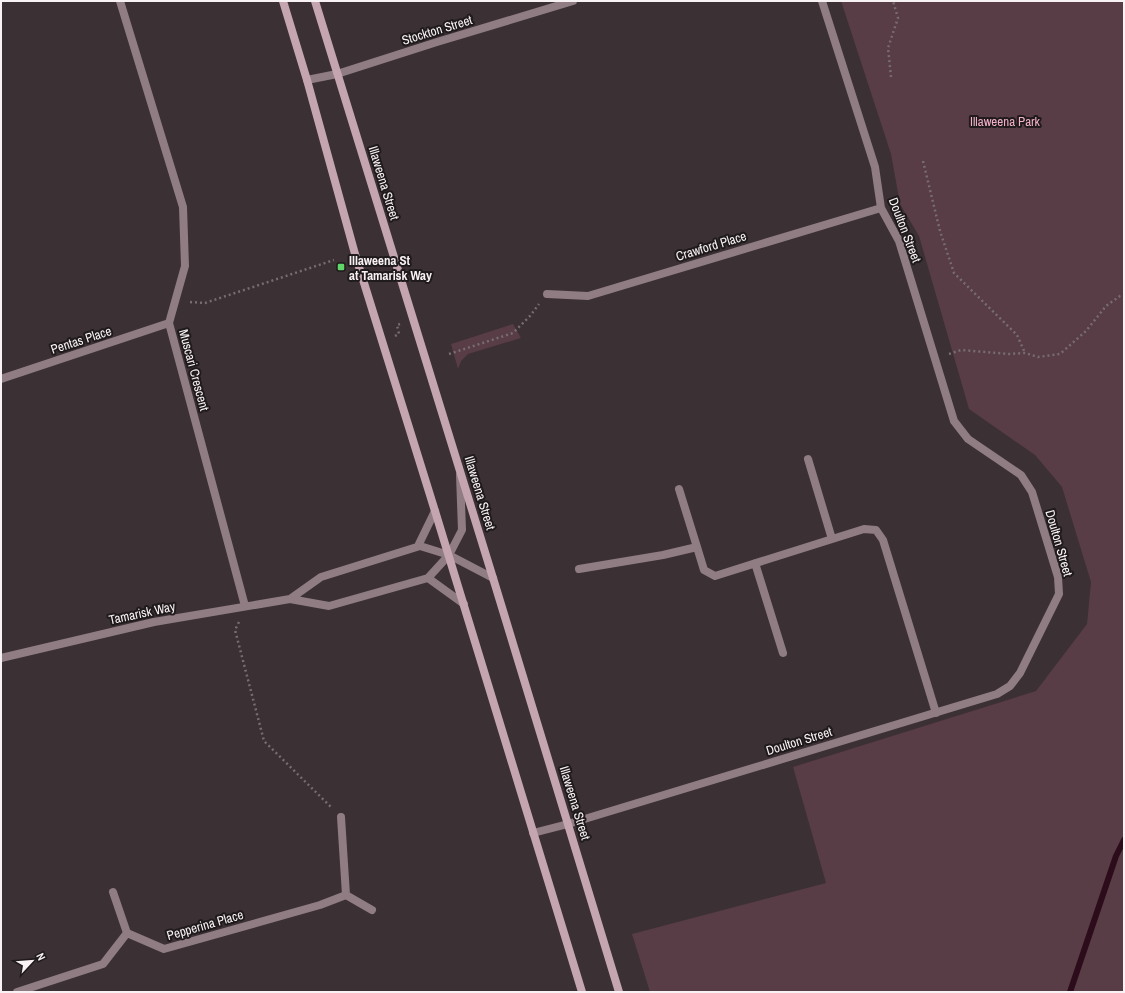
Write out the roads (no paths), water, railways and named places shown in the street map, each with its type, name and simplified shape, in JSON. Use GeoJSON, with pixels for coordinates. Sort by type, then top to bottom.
{"type":"FeatureCollection","features":[{"type":"Feature","properties":{"kind":"main road"},"geometry":{"type":"LineString","coordinates":[[283,1],[307,80],[355,254],[449,555],[582,992]]}},
{"type":"Feature","properties":{"kind":"main road","name":"Illaweena Street"},"geometry":{"type":"LineString","coordinates":[[315,1],[494,578],[619,992]]}},
{"type":"Feature","properties":{"kind":"street","name":"Muscari Crescent"},"geometry":{"type":"LineString","coordinates":[[120,1],[183,207],[185,266],[169,323],[245,606]]}},
{"type":"Feature","properties":{"kind":"street","name":"Stockton Street"},"geometry":{"type":"LineString","coordinates":[[307,80],[337,74],[573,1]]}},
{"type":"Feature","properties":{"kind":"street","name":"Doulton Street"},"geometry":{"type":"LineString","coordinates":[[533,833],[568,824],[997,694],[1010,686],[1020,673],[1059,594],[1058,577],[1032,492],[1021,474],[968,438],[954,420],[899,242],[880,208],[875,168],[822,1]]}},
{"type":"Feature","properties":{"kind":"street","name":"Crawford Place"},"geometry":{"type":"LineString","coordinates":[[547,294],[588,296],[880,208]]}},
{"type":"Feature","properties":{"kind":"street","name":"Pentas Place"},"geometry":{"type":"LineString","coordinates":[[1,379],[169,323]]}},
{"type":"Feature","properties":{"kind":"street"},"geometry":{"type":"LineString","coordinates":[[808,459],[832,539]]}},
{"type":"Feature","properties":{"kind":"street"},"geometry":{"type":"LineString","coordinates":[[459,468],[462,530],[449,555],[428,578],[464,604]]}},
{"type":"Feature","properties":{"kind":"street"},"geometry":{"type":"LineString","coordinates":[[679,489],[704,570],[715,576],[864,529],[876,530],[883,540],[936,713]]}},
{"type":"Feature","properties":{"kind":"street"},"geometry":{"type":"LineString","coordinates":[[435,511],[418,546],[449,555],[494,578]]}},
{"type":"Feature","properties":{"kind":"street","name":"Tamarisk Way"},"geometry":{"type":"LineString","coordinates":[[290,598],[322,577],[418,546]]}},
{"type":"Feature","properties":{"kind":"street"},"geometry":{"type":"LineString","coordinates":[[579,569],[663,555],[697,547]]}},
{"type":"Feature","properties":{"kind":"street"},"geometry":{"type":"LineString","coordinates":[[755,563],[782,653]]}},
{"type":"Feature","properties":{"kind":"street","name":"Tamarisk Way"},"geometry":{"type":"LineString","coordinates":[[1,658],[154,622],[290,598],[329,606],[428,578]]}},
{"type":"Feature","properties":{"kind":"street"},"geometry":{"type":"LineString","coordinates":[[341,817],[346,895],[372,910]]}},
{"type":"Feature","properties":{"kind":"street"},"geometry":{"type":"LineString","coordinates":[[16,992],[103,964],[127,933],[113,892]]}},
{"type":"Feature","properties":{"kind":"street","name":"Pepperina Place"},"geometry":{"type":"LineString","coordinates":[[127,933],[164,949],[320,905],[346,895]]}},
{"type":"Feature","properties":{"kind":"waterway"},"geometry":{"type":"LineString","coordinates":[[1070,992],[1116,856],[1124,840]]}},
{"type":"Feature","properties":{"kind":"place","name":"Illaweena St at Tamarisk Way"},"geometry":{"type":"Point","coordinates":[341,267]}},
{"type":"Feature","properties":{"kind":"park label","name":"Illaweena Park"},"geometry":{"type":"Point","coordinates":[1005,121]}}]}
